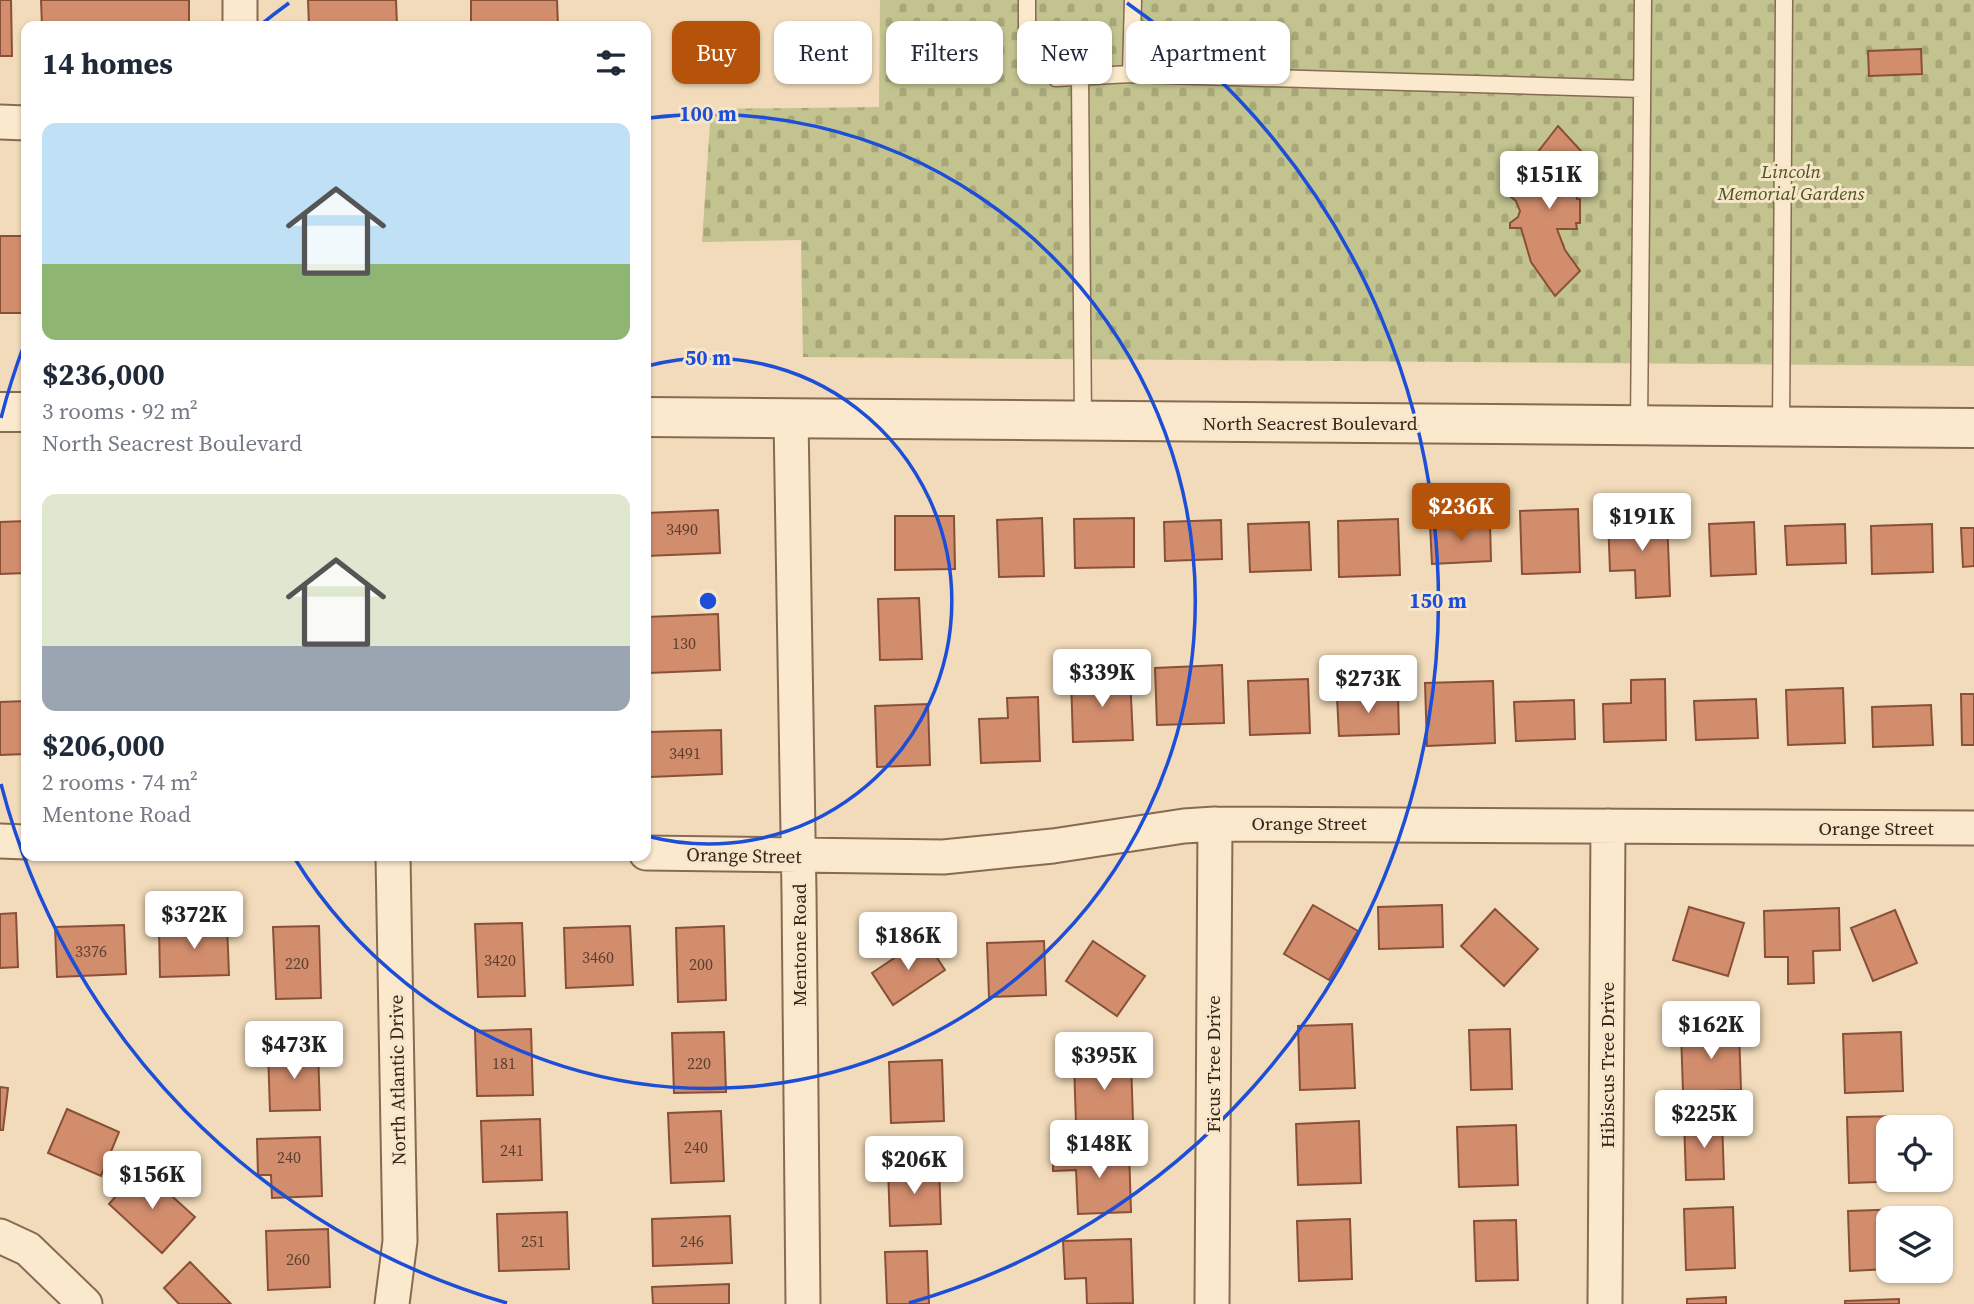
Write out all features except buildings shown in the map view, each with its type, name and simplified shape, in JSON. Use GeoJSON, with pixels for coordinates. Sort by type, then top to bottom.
{"type":"FeatureCollection","features":[{"type":"Feature","properties":{"kind":"street"},"geometry":{"type":"LineString","coordinates":[[240,0],[240,21]]}},
{"type":"Feature","properties":{"kind":"street"},"geometry":{"type":"LineString","coordinates":[[0,122],[21,123]]}},
{"type":"Feature","properties":{"kind":"street"},"geometry":{"type":"LineString","coordinates":[[0,412],[21,412]]}},
{"type":"Feature","properties":{"kind":"street","name":"North Seacrest Boulevard"},"geometry":{"type":"LineString","coordinates":[[651,417],[1974,428]]}},
{"type":"Feature","properties":{"kind":"street","name":"Mentone Road"},"geometry":{"type":"LineString","coordinates":[[791,419],[803,1304]]}},
{"type":"Feature","properties":{"kind":"street","name":"Orange Street"},"geometry":{"type":"LineString","coordinates":[[651,853],[943,857],[996,853],[1215,824],[1974,828]]}},
{"type":"Feature","properties":{"kind":"street","name":"Ficus Tree Drive"},"geometry":{"type":"LineString","coordinates":[[1212,1304],[1215,824]]}},
{"type":"Feature","properties":{"kind":"street","name":"Hibiscus Tree Drive"},"geometry":{"type":"LineString","coordinates":[[1605,1304],[1608,826]]}},
{"type":"Feature","properties":{"kind":"street"},"geometry":{"type":"LineString","coordinates":[[0,841],[21,842]]}},
{"type":"Feature","properties":{"kind":"street","name":"North Atlantic Drive"},"geometry":{"type":"LineString","coordinates":[[392,1304],[400,1241],[393,861]]}},
{"type":"Feature","properties":{"kind":"street"},"geometry":{"type":"LineString","coordinates":[[0,1237],[28,1250],[85,1304]]}},
{"type":"Feature","properties":{"kind":"lane"},"geometry":{"type":"LineString","coordinates":[[1027,0],[1027,21]]}},
{"type":"Feature","properties":{"kind":"lane"},"geometry":{"type":"LineString","coordinates":[[1132,21],[1133,0]]}},
{"type":"Feature","properties":{"kind":"lane"},"geometry":{"type":"LineString","coordinates":[[1639,425],[1643,0]]}},
{"type":"Feature","properties":{"kind":"lane"},"geometry":{"type":"LineString","coordinates":[[1782,427],[1784,0]]}},
{"type":"Feature","properties":{"kind":"lane"},"geometry":{"type":"LineString","coordinates":[[1290,79],[1642,89]]}},
{"type":"Feature","properties":{"kind":"lane"},"geometry":{"type":"LineString","coordinates":[[1080,84],[1083,421]]}},
{"type":"Feature","properties":{"kind":"green space","name":"Lincoln Memorial Gardens"},"geometry":{"type":"Polygon","coordinates":[[[880,0],[1974,0],[1974,366],[803,357],[801,240],[702,242],[711,109],[879,107],[880,0]]]}}]}
